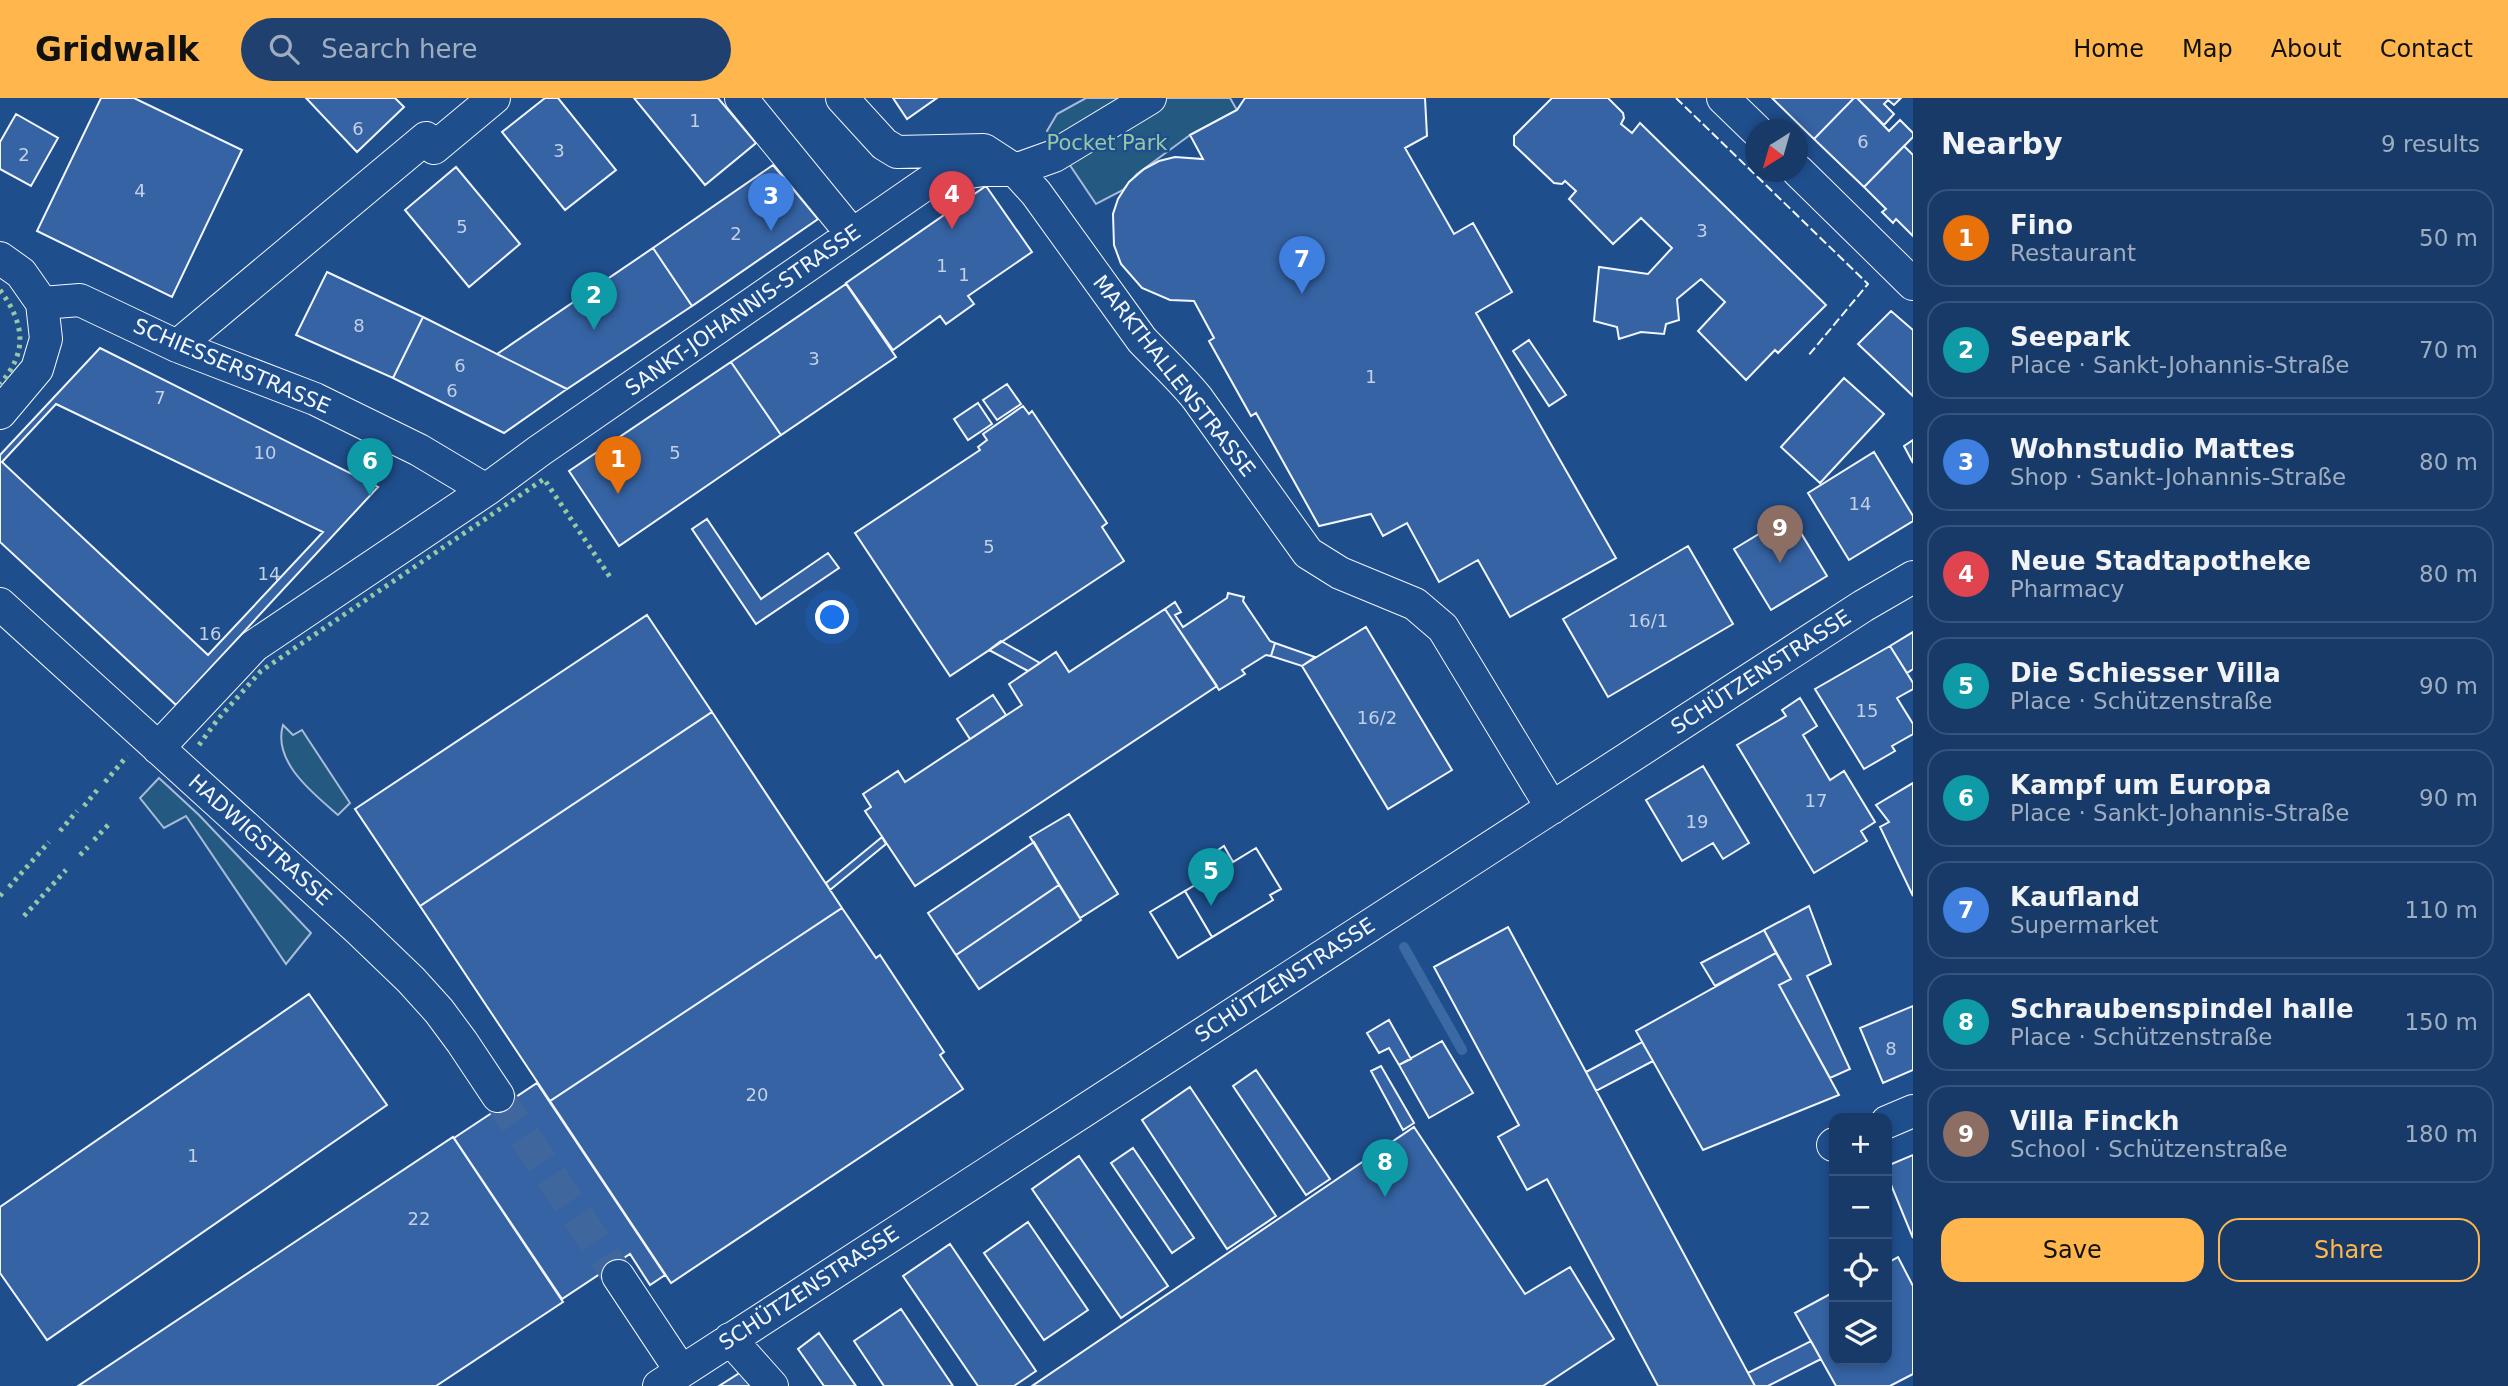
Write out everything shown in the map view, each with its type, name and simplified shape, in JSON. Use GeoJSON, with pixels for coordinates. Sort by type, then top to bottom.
{"type":"FeatureCollection","features":[{"type":"Feature","properties":{"kind":"street"},"geometry":{"type":"LineString","coordinates":[[177,346],[426,138],[435,148],[494,98]]}},
{"type":"Feature","properties":{"kind":"street"},"geometry":{"type":"LineString","coordinates":[[741,98],[852,234]]}},
{"type":"Feature","properties":{"kind":"street","name":"MARKTHALLENSTRASSE"},"geometry":{"type":"LineString","coordinates":[[842,98],[884,144],[897,152],[984,150],[1015,170],[1036,193],[1135,330],[1197,398],[1308,553],[1340,573],[1415,604],[1443,628],[1552,808]]}},
{"type":"Feature","properties":{"kind":"street","name":"SANKT-JOHANNIS-STRASSE"},"geometry":{"type":"LineString","coordinates":[[158,748],[254,646],[486,491],[852,234],[938,177],[982,170],[1015,170],[1054,156],[1150,98]]}},
{"type":"Feature","properties":{"kind":"street"},"geometry":{"type":"LineString","coordinates":[[1723,98],[1745,120]]}},
{"type":"Feature","properties":{"kind":"street"},"geometry":{"type":"LineString","coordinates":[[1808,182],[1913,284]]}},
{"type":"Feature","properties":{"kind":"street"},"geometry":{"type":"LineString","coordinates":[[0,258],[21,272],[42,303],[46,339],[37,369],[0,413]]}},
{"type":"Feature","properties":{"kind":"street","name":"SCHIESSERSTRASSE"},"geometry":{"type":"LineString","coordinates":[[42,303],[80,300],[177,346],[315,399],[419,450],[486,491]]}},
{"type":"Feature","properties":{"kind":"street","name":"SCHÜTZENSTRASSE"},"geometry":{"type":"LineString","coordinates":[[670,1379],[1913,576]]}},
{"type":"Feature","properties":{"kind":"street","name":"HADWIGSTRASSE"},"geometry":{"type":"LineString","coordinates":[[0,604],[411,980],[462,1042],[498,1096]]}},
{"type":"Feature","properties":{"kind":"street"},"geometry":{"type":"LineString","coordinates":[[1892,1120],[1913,1111]]}},
{"type":"Feature","properties":{"kind":"street"},"geometry":{"type":"LineString","coordinates":[[618,1276],[670,1379]]}},
{"type":"Feature","properties":{"kind":"street"},"geometry":{"type":"LineString","coordinates":[[730,1339],[772,1386]]}},
{"type":"Feature","properties":{"kind":"green space","name":"Pocket Park"},"geometry":{"type":"Polygon","coordinates":[[[1086,98],[1230,98],[1237,110],[1190,135],[1137,174],[1123,190],[1096,204],[1047,131],[1057,114],[1086,98]]]}},
{"type":"Feature","properties":{"kind":"green space"},"geometry":{"type":"Polygon","coordinates":[[[283,725],[293,735],[302,730],[350,803],[338,815],[307,787],[289,764],[281,739],[283,725]]]}},
{"type":"Feature","properties":{"kind":"green space"},"geometry":{"type":"Polygon","coordinates":[[[159,778],[199,815],[311,933],[286,964],[186,816],[164,828],[140,798],[159,778]]]}},
{"type":"Feature","properties":{"kind":"building"},"geometry":{"type":"Polygon","coordinates":[[[101,98],[134,98],[242,150],[172,297],[37,231],[101,98]]]}},
{"type":"Feature","properties":{"kind":"building"},"geometry":{"type":"Polygon","coordinates":[[[306,98],[395,98],[404,107],[357,152],[306,98]]]}},
{"type":"Feature","properties":{"kind":"building"},"geometry":{"type":"Polygon","coordinates":[[[545,98],[558,98],[616,170],[565,210],[502,132],[545,98]]]}},
{"type":"Feature","properties":{"kind":"building"},"geometry":{"type":"Polygon","coordinates":[[[634,98],[718,98],[756,143],[705,185],[634,98]]]}},
{"type":"Feature","properties":{"kind":"building"},"geometry":{"type":"Polygon","coordinates":[[[893,98],[937,98],[907,119],[893,98]]]}},
{"type":"Feature","properties":{"kind":"building"},"geometry":{"type":"Polygon","coordinates":[[[1245,98],[1425,98],[1427,136],[1405,148],[1454,234],[1473,223],[1512,292],[1476,313],[1616,558],[1510,617],[1478,560],[1439,582],[1407,523],[1383,536],[1371,514],[1319,526],[1256,413],[1251,416],[1209,341],[1214,338],[1194,301],[1170,300],[1142,288],[1121,264],[1114,245],[1113,214],[1118,199],[1129,182],[1159,161],[1175,157],[1203,159],[1190,135],[1237,110],[1245,98]]]}},
{"type":"Feature","properties":{"kind":"building"},"geometry":{"type":"Polygon","coordinates":[[[1552,98],[1608,98],[1623,113],[1621,124],[1632,133],[1640,123],[1826,305],[1778,353],[1775,350],[1746,380],[1698,331],[1725,302],[1701,279],[1677,299],[1679,320],[1666,324],[1664,334],[1641,332],[1619,339],[1617,327],[1594,321],[1599,267],[1648,274],[1672,248],[1641,218],[1613,244],[1569,199],[1576,191],[1565,181],[1562,184],[1554,183],[1514,145],[1514,136],[1552,98]]]}},
{"type":"Feature","properties":{"kind":"building"},"geometry":{"type":"Polygon","coordinates":[[[1772,98],[1854,98],[1814,139],[1808,133],[1808,119],[1794,119],[1772,98]]]}},
{"type":"Feature","properties":{"kind":"building"},"geometry":{"type":"Polygon","coordinates":[[[1854,98],[1889,131],[1900,120],[1913,133],[1913,137],[1864,187],[1814,139],[1854,98]]]}},
{"type":"Feature","properties":{"kind":"building"},"geometry":{"type":"Polygon","coordinates":[[[1857,98],[1901,98],[1894,105],[1888,100],[1884,104],[1894,114],[1884,125],[1857,98]]]}},
{"type":"Feature","properties":{"kind":"building"},"geometry":{"type":"Polygon","coordinates":[[[16,114],[58,138],[31,186],[0,169],[0,142],[16,114]]]}},
{"type":"Feature","properties":{"kind":"building"},"geometry":{"type":"Polygon","coordinates":[[[1904,146],[1913,155],[1913,236],[1896,219],[1893,223],[1882,212],[1886,209],[1864,187],[1904,146]]]}},
{"type":"Feature","properties":{"kind":"building"},"geometry":{"type":"Polygon","coordinates":[[[773,165],[818,219],[692,306],[653,248],[773,165]]]}},
{"type":"Feature","properties":{"kind":"building"},"geometry":{"type":"Polygon","coordinates":[[[456,167],[520,244],[469,287],[405,210],[456,167]]]}},
{"type":"Feature","properties":{"kind":"building"},"geometry":{"type":"Polygon","coordinates":[[[986,186],[1032,252],[968,296],[974,304],[946,324],[940,316],[893,350],[846,283],[986,186]]]}},
{"type":"Feature","properties":{"kind":"building"},"geometry":{"type":"Polygon","coordinates":[[[653,248],[692,306],[567,389],[497,354],[653,248]]]}},
{"type":"Feature","properties":{"kind":"building"},"geometry":{"type":"Polygon","coordinates":[[[327,272],[423,317],[393,378],[296,335],[327,272]]]}},
{"type":"Feature","properties":{"kind":"building"},"geometry":{"type":"Polygon","coordinates":[[[846,284],[896,357],[781,435],[731,362],[846,284]]]}},
{"type":"Feature","properties":{"kind":"building"},"geometry":{"type":"Polygon","coordinates":[[[1891,311],[1913,330],[1913,396],[1858,344],[1891,311]]]}},
{"type":"Feature","properties":{"kind":"building"},"geometry":{"type":"Polygon","coordinates":[[[423,317],[567,389],[504,433],[393,378],[423,317]]]}},
{"type":"Feature","properties":{"kind":"building"},"geometry":{"type":"Polygon","coordinates":[[[1529,340],[1566,395],[1549,406],[1513,351],[1529,340]]]}},
{"type":"Feature","properties":{"kind":"building"},"geometry":{"type":"Polygon","coordinates":[[[100,348],[378,487],[176,705],[0,542],[0,455],[100,348]],[[56,404],[2,462],[208,655],[323,532],[56,404]]]}},
{"type":"Feature","properties":{"kind":"building"},"geometry":{"type":"Polygon","coordinates":[[[731,362],[781,435],[619,546],[569,471],[731,362]]]}},
{"type":"Feature","properties":{"kind":"building"},"geometry":{"type":"Polygon","coordinates":[[[1844,378],[1884,414],[1820,483],[1781,447],[1844,378]]]}},
{"type":"Feature","properties":{"kind":"building"},"geometry":{"type":"Polygon","coordinates":[[[1007,384],[1021,404],[997,420],[983,400],[1007,384]]]}},
{"type":"Feature","properties":{"kind":"building"},"geometry":{"type":"Polygon","coordinates":[[[978,403],[992,424],[968,440],[954,419],[978,403]]]}},
{"type":"Feature","properties":{"kind":"building"},"geometry":{"type":"Polygon","coordinates":[[[1023,406],[1029,414],[1032,411],[1107,523],[1102,527],[1124,561],[950,676],[855,533],[980,450],[978,447],[987,440],[983,434],[1023,406]]]}},
{"type":"Feature","properties":{"kind":"building"},"geometry":{"type":"Polygon","coordinates":[[[1913,440],[1913,463],[1904,446],[1913,440]]]}},
{"type":"Feature","properties":{"kind":"building"},"geometry":{"type":"Polygon","coordinates":[[[1874,452],[1913,516],[1913,521],[1849,560],[1808,493],[1874,452]]]}},
{"type":"Feature","properties":{"kind":"building"},"geometry":{"type":"Polygon","coordinates":[[[1790,515],[1827,576],[1771,610],[1734,549],[1790,515]]]}},
{"type":"Feature","properties":{"kind":"building"},"geometry":{"type":"Polygon","coordinates":[[[707,519],[761,599],[828,553],[839,568],[756,624],[692,529],[707,519]]]}},
{"type":"Feature","properties":{"kind":"building"},"geometry":{"type":"Polygon","coordinates":[[[1688,546],[1733,624],[1608,697],[1563,619],[1688,546]]]}},
{"type":"Feature","properties":{"kind":"building"},"geometry":{"type":"Polygon","coordinates":[[[1228,593],[1244,597],[1243,601],[1270,641],[1275,643],[1271,656],[1266,655],[1242,670],[1245,674],[1219,690],[1165,609],[1175,602],[1181,612],[1175,615],[1183,627],[1227,598],[1228,593]]]}},
{"type":"Feature","properties":{"kind":"building"},"geometry":{"type":"Polygon","coordinates":[[[1165,609],[1217,686],[915,886],[865,811],[871,807],[863,794],[898,771],[905,782],[1022,705],[1009,684],[1056,652],[1069,672],[1165,609]]]}},
{"type":"Feature","properties":{"kind":"building"},"geometry":{"type":"Polygon","coordinates":[[[647,615],[712,712],[420,906],[355,809],[647,615]]]}},
{"type":"Feature","properties":{"kind":"building"},"geometry":{"type":"Polygon","coordinates":[[[1366,627],[1452,770],[1388,809],[1302,666],[1366,627]]]}},
{"type":"Feature","properties":{"kind":"building"},"geometry":{"type":"Polygon","coordinates":[[[1913,632],[1913,669],[1907,673],[1890,646],[1913,632]]]}},
{"type":"Feature","properties":{"kind":"building"},"geometry":{"type":"Polygon","coordinates":[[[1001,641],[1040,663],[1028,671],[989,650],[1001,641]]]}},
{"type":"Feature","properties":{"kind":"building"},"geometry":{"type":"Polygon","coordinates":[[[1275,643],[1315,657],[1302,666],[1271,656],[1275,643]]]}},
{"type":"Feature","properties":{"kind":"building"},"geometry":{"type":"Polygon","coordinates":[[[1890,646],[1913,683],[1913,689],[1897,698],[1913,724],[1913,734],[1892,746],[1895,751],[1864,769],[1815,689],[1890,646]]]}},
{"type":"Feature","properties":{"kind":"building"},"geometry":{"type":"Polygon","coordinates":[[[993,695],[1006,715],[970,739],[957,719],[993,695]]]}},
{"type":"Feature","properties":{"kind":"building"},"geometry":{"type":"Polygon","coordinates":[[[1800,698],[1817,726],[1803,735],[1830,780],[1844,771],[1875,822],[1861,831],[1867,841],[1814,873],[1737,745],[1786,716],[1782,710],[1800,698]]]}},
{"type":"Feature","properties":{"kind":"building"},"geometry":{"type":"Polygon","coordinates":[[[712,712],[842,908],[550,1101],[420,906],[712,712]]]}},
{"type":"Feature","properties":{"kind":"building"},"geometry":{"type":"Polygon","coordinates":[[[1703,766],[1749,843],[1723,859],[1713,843],[1682,861],[1646,800],[1703,766]]]}},
{"type":"Feature","properties":{"kind":"building"},"geometry":{"type":"Polygon","coordinates":[[[1913,783],[1913,896],[1880,827],[1889,822],[1876,805],[1913,783]]]}},
{"type":"Feature","properties":{"kind":"building"},"geometry":{"type":"Polygon","coordinates":[[[1069,814],[1118,894],[1080,918],[1030,837],[1069,814]]]}},
{"type":"Feature","properties":{"kind":"building"},"geometry":{"type":"Polygon","coordinates":[[[882,837],[886,844],[830,890],[826,883],[882,837]]]}},
{"type":"Feature","properties":{"kind":"building"},"geometry":{"type":"Polygon","coordinates":[[[1034,842],[1059,885],[956,955],[928,913],[1034,842]]]}},
{"type":"Feature","properties":{"kind":"building"},"geometry":{"type":"Polygon","coordinates":[[[1224,846],[1233,862],[1220,870],[1212,854],[1224,846]]]}},
{"type":"Feature","properties":{"kind":"building"},"geometry":{"type":"Polygon","coordinates":[[[1224,846],[1233,862],[1256,848],[1281,889],[1270,895],[1273,900],[1178,958],[1150,912],[1220,870],[1212,854],[1224,846]]]}},
{"type":"Feature","properties":{"kind":"building"},"geometry":{"type":"Polygon","coordinates":[[[1256,848],[1281,889],[1270,895],[1273,900],[1212,937],[1185,891],[1256,848]]]}},
{"type":"Feature","properties":{"kind":"building"},"geometry":{"type":"Polygon","coordinates":[[[1059,885],[1081,920],[979,989],[956,955],[1059,885]]]}},
{"type":"Feature","properties":{"kind":"building"},"geometry":{"type":"Polygon","coordinates":[[[1185,891],[1212,937],[1178,958],[1150,912],[1185,891]]]}},
{"type":"Feature","properties":{"kind":"building"},"geometry":{"type":"Polygon","coordinates":[[[1809,906],[1831,964],[1807,976],[1850,1069],[1830,1078],[1779,985],[1791,979],[1764,930],[1809,906]]]}},
{"type":"Feature","properties":{"kind":"building"},"geometry":{"type":"Polygon","coordinates":[[[842,908],[876,958],[880,955],[944,1052],[940,1055],[963,1089],[671,1283],[550,1101],[842,908]]]}},
{"type":"Feature","properties":{"kind":"building"},"geometry":{"type":"Polygon","coordinates":[[[1508,927],[1755,1386],[1658,1386],[1547,1179],[1527,1190],[1498,1137],[1519,1125],[1434,967],[1508,927]]]}},
{"type":"Feature","properties":{"kind":"building"},"geometry":{"type":"Polygon","coordinates":[[[1764,930],[1776,953],[1715,986],[1701,963],[1764,930]]]}},
{"type":"Feature","properties":{"kind":"building"},"geometry":{"type":"Polygon","coordinates":[[[1776,953],[1791,979],[1779,985],[1839,1095],[1703,1150],[1636,1031],[1776,953]]]}},
{"type":"Feature","properties":{"kind":"building"},"geometry":{"type":"Polygon","coordinates":[[[309,994],[387,1105],[47,1340],[0,1273],[0,1207],[309,994]]]}},
{"type":"Feature","properties":{"kind":"building"},"geometry":{"type":"Polygon","coordinates":[[[1913,1006],[1913,1070],[1883,1083],[1860,1028],[1913,1006]]]}},
{"type":"Feature","properties":{"kind":"building"},"geometry":{"type":"Polygon","coordinates":[[[1389,1020],[1411,1059],[1399,1065],[1389,1048],[1379,1053],[1367,1033],[1389,1020]]]}},
{"type":"Feature","properties":{"kind":"building"},"geometry":{"type":"Polygon","coordinates":[[[1442,1041],[1473,1093],[1429,1118],[1399,1065],[1442,1041]]]}},
{"type":"Feature","properties":{"kind":"building"},"geometry":{"type":"Polygon","coordinates":[[[1642,1042],[1653,1061],[1596,1091],[1586,1072],[1642,1042]]]}},
{"type":"Feature","properties":{"kind":"building"},"geometry":{"type":"Polygon","coordinates":[[[1381,1066],[1414,1123],[1403,1130],[1371,1071],[1381,1066]]]}},
{"type":"Feature","properties":{"kind":"building"},"geometry":{"type":"Polygon","coordinates":[[[1256,1070],[1330,1179],[1306,1195],[1233,1086],[1256,1070]]]}},
{"type":"Feature","properties":{"kind":"building"},"geometry":{"type":"Polygon","coordinates":[[[537,1083],[665,1275],[650,1285],[630,1254],[562,1299],[454,1138],[537,1083]]]}},
{"type":"Feature","properties":{"kind":"building"},"geometry":{"type":"Polygon","coordinates":[[[1190,1087],[1276,1216],[1227,1249],[1142,1120],[1190,1087]]]}},
{"type":"Feature","properties":{"kind":"building"},"geometry":{"type":"Polygon","coordinates":[[[1414,1127],[1525,1294],[1570,1267],[1614,1339],[1543,1386],[1032,1386],[1414,1127]]]}},
{"type":"Feature","properties":{"kind":"building"},"geometry":{"type":"Polygon","coordinates":[[[453,1137],[563,1302],[436,1386],[78,1386],[453,1137]]]}},
{"type":"Feature","properties":{"kind":"building"},"geometry":{"type":"Polygon","coordinates":[[[1133,1148],[1194,1238],[1172,1253],[1111,1163],[1133,1148]]]}},
{"type":"Feature","properties":{"kind":"building"},"geometry":{"type":"Polygon","coordinates":[[[1913,1155],[1913,1238],[1892,1187],[1892,1164],[1913,1155]]]}},
{"type":"Feature","properties":{"kind":"building"},"geometry":{"type":"Polygon","coordinates":[[[1079,1156],[1168,1286],[1121,1318],[1032,1189],[1079,1156]]]}},
{"type":"Feature","properties":{"kind":"building"},"geometry":{"type":"Polygon","coordinates":[[[1028,1222],[1088,1310],[1044,1340],[984,1253],[1028,1222]]]}},
{"type":"Feature","properties":{"kind":"building"},"geometry":{"type":"Polygon","coordinates":[[[950,1244],[1036,1371],[1014,1386],[978,1386],[903,1276],[950,1244]]]}},
{"type":"Feature","properties":{"kind":"building"},"geometry":{"type":"Polygon","coordinates":[[[1898,1257],[1913,1286],[1913,1374],[1890,1386],[1836,1386],[1795,1313],[1829,1295],[1829,1365],[1892,1365],[1892,1260],[1898,1257]]]}},
{"type":"Feature","properties":{"kind":"building"},"geometry":{"type":"Polygon","coordinates":[[[901,1309],[953,1386],[884,1386],[854,1341],[901,1309]]]}},
{"type":"Feature","properties":{"kind":"building"},"geometry":{"type":"Polygon","coordinates":[[[819,1333],[856,1386],[824,1386],[798,1349],[819,1333]]]}},
{"type":"Feature","properties":{"kind":"building"},"geometry":{"type":"Polygon","coordinates":[[[1811,1341],[1821,1359],[1768,1386],[1755,1386],[1748,1373],[1811,1341]]]}},
{"type":"Feature","properties":{"kind":"building"},"geometry":{"type":"Polygon","coordinates":[[[741,1372],[754,1386],[719,1386],[741,1372]]]}},
{"type":"Feature","properties":{"kind":"waterway"},"geometry":{"type":"LineString","coordinates":[[1404,947],[1462,1050]]}},
{"type":"Feature","properties":{"kind":"tunnel"},"geometry":{"type":"LineString","coordinates":[[498,1096],[618,1276]]}},
{"type":"Feature","properties":{"kind":"hedge"},"geometry":{"type":"LineString","coordinates":[[0,290],[14,314],[20,337],[16,360],[0,384]]}},
{"type":"Feature","properties":{"kind":"hedge"},"geometry":{"type":"LineString","coordinates":[[199,745],[218,719],[261,671],[544,479],[610,577]]}},
{"type":"Feature","properties":{"kind":"hedge"},"geometry":{"type":"LineString","coordinates":[[105,782],[127,756]]}},
{"type":"Feature","properties":{"kind":"hedge"},"geometry":{"type":"LineString","coordinates":[[84,806],[99,788]]}},
{"type":"Feature","properties":{"kind":"hedge"},"geometry":{"type":"LineString","coordinates":[[60,831],[77,811]]}},
{"type":"Feature","properties":{"kind":"hedge"},"geometry":{"type":"LineString","coordinates":[[94,840],[110,823]]}},
{"type":"Feature","properties":{"kind":"hedge"},"geometry":{"type":"LineString","coordinates":[[9,887],[49,842]]}},
{"type":"Feature","properties":{"kind":"hedge"},"geometry":{"type":"LineString","coordinates":[[80,855],[88,847]]}},
{"type":"Feature","properties":{"kind":"hedge"},"geometry":{"type":"LineString","coordinates":[[24,916],[66,870]]}},
{"type":"Feature","properties":{"kind":"hedge"},"geometry":{"type":"LineString","coordinates":[[0,896],[3,892]]}},
{"type":"Feature","properties":{"kind":"fence"},"geometry":{"type":"LineString","coordinates":[[1676,98],[1868,284],[1808,356]]}},
{"type":"Feature","properties":{"kind":"place","name":"Neue Stadtapotheke"},"geometry":{"type":"Point","coordinates":[952,229]}},
{"type":"Feature","properties":{"kind":"place","name":"Wohnstudio Mattes"},"geometry":{"type":"Point","coordinates":[771,231]}},
{"type":"Feature","properties":{"kind":"place","name":"Kaufland"},"geometry":{"type":"Point","coordinates":[1302,294]}},
{"type":"Feature","properties":{"kind":"place","name":"Seepark"},"geometry":{"type":"Point","coordinates":[594,330]}},
{"type":"Feature","properties":{"kind":"place","name":"Fino"},"geometry":{"type":"Point","coordinates":[618,494]}},
{"type":"Feature","properties":{"kind":"place","name":"Kampf um Europa"},"geometry":{"type":"Point","coordinates":[370,496]}},
{"type":"Feature","properties":{"kind":"place","name":"Villa Finckh"},"geometry":{"type":"Point","coordinates":[1780,563]}},
{"type":"Feature","properties":{"kind":"place","name":"Die Schiesser Villa"},"geometry":{"type":"Point","coordinates":[1211,906]}},
{"type":"Feature","properties":{"kind":"place","name":"Schraubenspindel halle"},"geometry":{"type":"Point","coordinates":[1385,1197]}}]}
